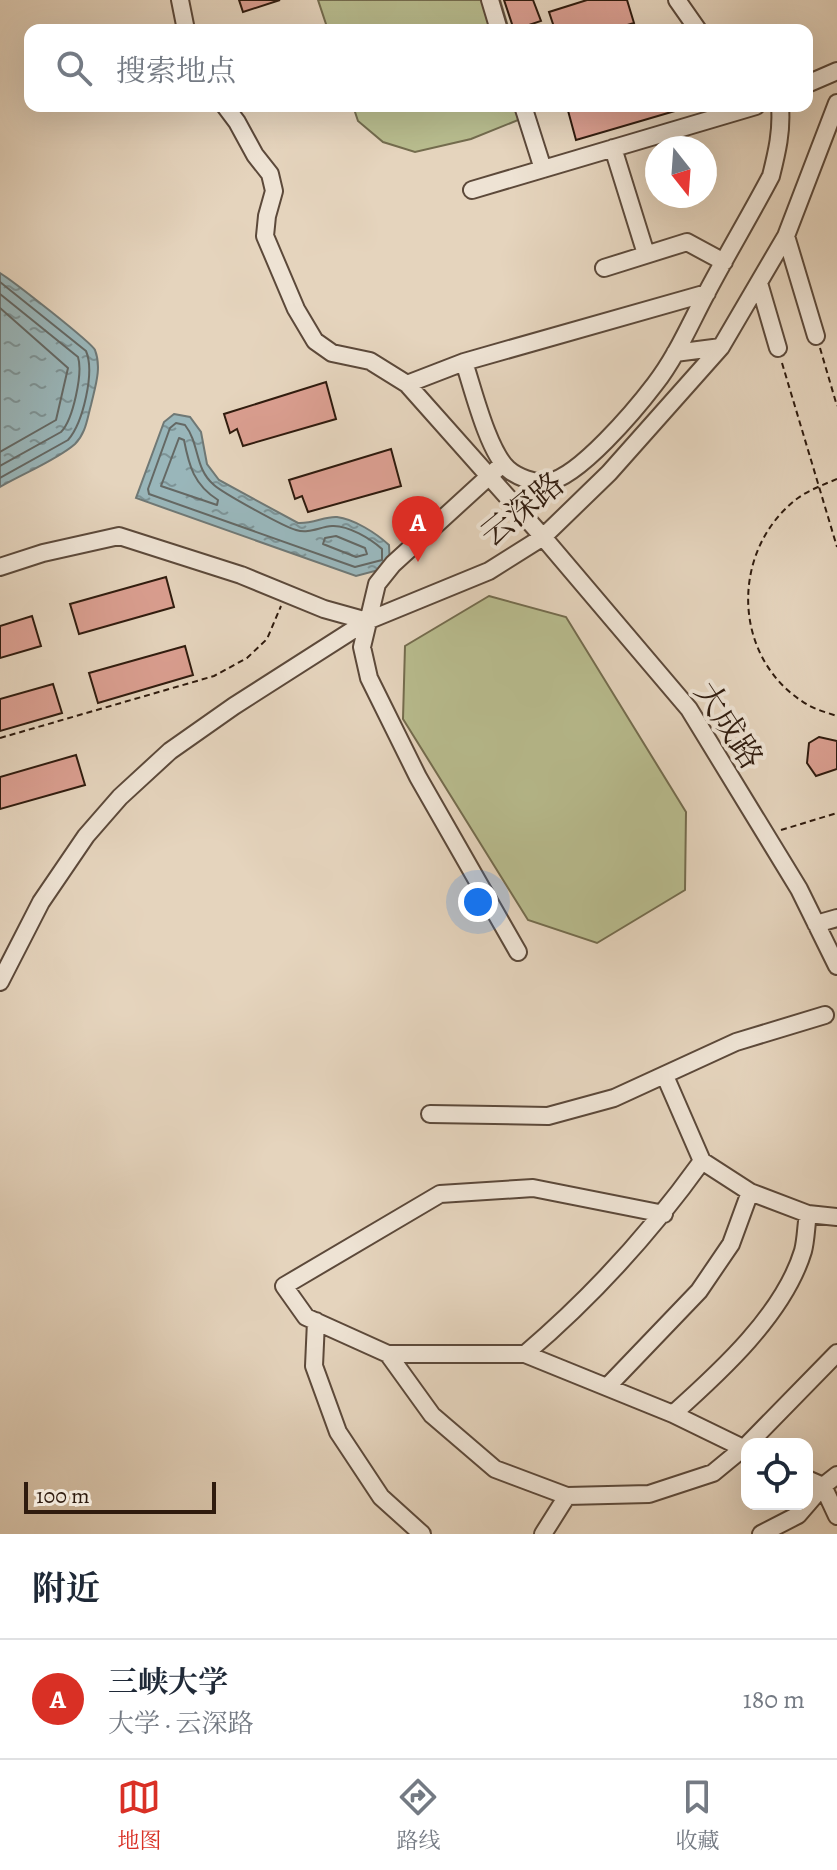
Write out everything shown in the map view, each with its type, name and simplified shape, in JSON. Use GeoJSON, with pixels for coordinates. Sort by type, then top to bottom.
{"type":"FeatureCollection","features":[{"type":"Feature","properties":{"kind":"street"},"geometry":{"type":"LineString","coordinates":[[180,0],[185,24]]}},
{"type":"Feature","properties":{"kind":"street"},"geometry":{"type":"LineString","coordinates":[[490,0],[497,24]]}},
{"type":"Feature","properties":{"kind":"street"},"geometry":{"type":"LineString","coordinates":[[677,0],[694,24]]}},
{"type":"Feature","properties":{"kind":"street"},"geometry":{"type":"LineString","coordinates":[[813,81],[837,71]]}},
{"type":"Feature","properties":{"kind":"street","name":"云深路"},"geometry":{"type":"LineString","coordinates":[[0,982],[41,902],[86,836],[120,797],[170,751],[367,621],[489,571],[543,537],[609,473],[721,347],[786,236],[837,103]]}},
{"type":"Feature","properties":{"kind":"street","name":"大成路"},"geometry":{"type":"LineString","coordinates":[[230,112],[270,174],[274,191],[265,236],[296,309],[315,341],[332,353],[370,361],[407,384],[543,537],[689,709],[799,889],[837,966]]}},
{"type":"Feature","properties":{"kind":"street"},"geometry":{"type":"LineString","coordinates":[[525,112],[543,169]]}},
{"type":"Feature","properties":{"kind":"street"},"geometry":{"type":"LineString","coordinates":[[472,190],[736,112]]}},
{"type":"Feature","properties":{"kind":"street"},"geometry":{"type":"LineString","coordinates":[[464,362],[488,435],[503,463],[531,481],[548,482],[559,478],[611,437],[655,384],[675,353],[771,176],[779,146],[780,112]]}},
{"type":"Feature","properties":{"kind":"street"},"geometry":{"type":"LineString","coordinates":[[613,148],[646,254]]}},
{"type":"Feature","properties":{"kind":"street"},"geometry":{"type":"LineString","coordinates":[[786,236],[816,336]]}},
{"type":"Feature","properties":{"kind":"street"},"geometry":{"type":"LineString","coordinates":[[604,268],[687,242],[724,262]]}},
{"type":"Feature","properties":{"kind":"street"},"geometry":{"type":"LineString","coordinates":[[759,283],[778,348]]}},
{"type":"Feature","properties":{"kind":"street"},"geometry":{"type":"LineString","coordinates":[[407,384],[464,362],[707,293]]}},
{"type":"Feature","properties":{"kind":"street"},"geometry":{"type":"LineString","coordinates":[[675,353],[721,347]]}},
{"type":"Feature","properties":{"kind":"street"},"geometry":{"type":"LineString","coordinates":[[503,463],[390,567],[377,584],[362,647],[369,678],[418,777],[518,952]]}},
{"type":"Feature","properties":{"kind":"street"},"geometry":{"type":"LineString","coordinates":[[0,567],[43,553],[119,536],[174,552],[324,609],[367,621]]}},
{"type":"Feature","properties":{"kind":"street"},"geometry":{"type":"LineString","coordinates":[[816,924],[837,918]]}},
{"type":"Feature","properties":{"kind":"street"},"geometry":{"type":"LineString","coordinates":[[430,1114],[548,1116],[614,1098],[736,1042],[825,1015]]}},
{"type":"Feature","properties":{"kind":"street"},"geometry":{"type":"LineString","coordinates":[[665,1076],[702,1161],[750,1192],[808,1214],[837,1217]]}},
{"type":"Feature","properties":{"kind":"street"},"geometry":{"type":"LineString","coordinates":[[525,1354],[590,1294],[664,1214],[702,1161]]}},
{"type":"Feature","properties":{"kind":"street"},"geometry":{"type":"LineString","coordinates":[[664,1214],[533,1188],[440,1194],[284,1286],[306,1317],[388,1354],[525,1354],[741,1445]]}},
{"type":"Feature","properties":{"kind":"street"},"geometry":{"type":"LineString","coordinates":[[607,1387],[699,1291],[731,1244],[750,1192]]}},
{"type":"Feature","properties":{"kind":"street"},"geometry":{"type":"LineString","coordinates":[[673,1414],[722,1370],[776,1306],[803,1252],[808,1214]]}},
{"type":"Feature","properties":{"kind":"street"},"geometry":{"type":"LineString","coordinates":[[316,1321],[314,1366],[338,1432],[381,1497],[422,1534]]}},
{"type":"Feature","properties":{"kind":"street"},"geometry":{"type":"LineString","coordinates":[[755,1438],[837,1353]]}},
{"type":"Feature","properties":{"kind":"street"},"geometry":{"type":"LineString","coordinates":[[388,1354],[432,1415],[495,1469],[567,1496],[649,1494],[713,1473],[741,1451]]}},
{"type":"Feature","properties":{"kind":"street"},"geometry":{"type":"LineString","coordinates":[[761,1534],[798,1515],[837,1475]]}},
{"type":"Feature","properties":{"kind":"street"},"geometry":{"type":"LineString","coordinates":[[813,1482],[823,1486],[837,1516]]}},
{"type":"Feature","properties":{"kind":"street"},"geometry":{"type":"LineString","coordinates":[[543,1534],[567,1496]]}},
{"type":"Feature","properties":{"kind":"path"},"geometry":{"type":"LineString","coordinates":[[816,336],[837,406]]}},
{"type":"Feature","properties":{"kind":"path"},"geometry":{"type":"LineString","coordinates":[[778,348],[837,547]]}},
{"type":"Feature","properties":{"kind":"path"},"geometry":{"type":"LineString","coordinates":[[837,479],[799,497],[770,526],[751,563],[746,604],[755,644],[776,679],[808,705],[837,716]]}},
{"type":"Feature","properties":{"kind":"path"},"geometry":{"type":"LineString","coordinates":[[0,738],[214,676],[247,658],[267,639],[287,594]]}},
{"type":"Feature","properties":{"kind":"path"},"geometry":{"type":"LineString","coordinates":[[766,834],[837,813]]}},
{"type":"Feature","properties":{"kind":"green space"},"geometry":{"type":"Polygon","coordinates":[[[318,0],[500,0],[507,24],[326,24],[318,0]]]}},
{"type":"Feature","properties":{"kind":"green space"},"geometry":{"type":"Polygon","coordinates":[[[355,112],[533,114],[471,139],[415,152],[383,142],[358,121],[355,112]]]}},
{"type":"Feature","properties":{"kind":"green space"},"geometry":{"type":"Polygon","coordinates":[[[489,596],[566,617],[686,812],[685,890],[597,943],[528,920],[403,719],[405,646],[489,596]]]}},
{"type":"Feature","properties":{"kind":"water"},"geometry":{"type":"Polygon","coordinates":[[[0,273],[91,345],[95,350],[98,371],[87,421],[79,440],[59,456],[0,487],[0,273]]]}},
{"type":"Feature","properties":{"kind":"water"},"geometry":{"type":"Polygon","coordinates":[[[174,414],[190,417],[201,432],[207,464],[219,480],[298,523],[337,517],[371,531],[389,545],[390,567],[356,576],[136,498],[164,422],[174,414]]]}},
{"type":"Feature","properties":{"kind":"building"},"geometry":{"type":"Polygon","coordinates":[[[239,0],[280,0],[243,12],[239,0]]]}},
{"type":"Feature","properties":{"kind":"building"},"geometry":{"type":"Polygon","coordinates":[[[504,0],[533,0],[541,21],[512,24],[504,0]]]}},
{"type":"Feature","properties":{"kind":"building"},"geometry":{"type":"Polygon","coordinates":[[[587,0],[627,0],[634,23],[553,24],[549,12],[587,0]]]}},
{"type":"Feature","properties":{"kind":"building"},"geometry":{"type":"Polygon","coordinates":[[[568,112],[672,112],[576,140],[568,112]]]}},
{"type":"Feature","properties":{"kind":"building"},"geometry":{"type":"Polygon","coordinates":[[[326,382],[336,419],[243,446],[237,429],[230,433],[224,414],[326,382]]]}},
{"type":"Feature","properties":{"kind":"building"},"geometry":{"type":"Polygon","coordinates":[[[391,449],[401,486],[308,512],[302,496],[295,499],[289,480],[391,449]]]}},
{"type":"Feature","properties":{"kind":"building"},"geometry":{"type":"Polygon","coordinates":[[[166,577],[174,607],[79,634],[70,604],[166,577]]]}},
{"type":"Feature","properties":{"kind":"building"},"geometry":{"type":"Polygon","coordinates":[[[32,616],[41,646],[0,658],[0,626],[32,616]]]}},
{"type":"Feature","properties":{"kind":"building"},"geometry":{"type":"Polygon","coordinates":[[[185,646],[193,675],[98,703],[89,673],[185,646]]]}},
{"type":"Feature","properties":{"kind":"building"},"geometry":{"type":"Polygon","coordinates":[[[53,684],[62,713],[0,731],[0,699],[53,684]]]}},
{"type":"Feature","properties":{"kind":"building"},"geometry":{"type":"Polygon","coordinates":[[[819,737],[837,741],[837,769],[816,776],[807,763],[809,743],[819,737]]]}},
{"type":"Feature","properties":{"kind":"building"},"geometry":{"type":"Polygon","coordinates":[[[76,755],[85,785],[0,809],[0,777],[76,755]]]}},
{"type":"Feature","properties":{"kind":"place","name":"三峡大学"},"geometry":{"type":"Point","coordinates":[418,562]}}]}
